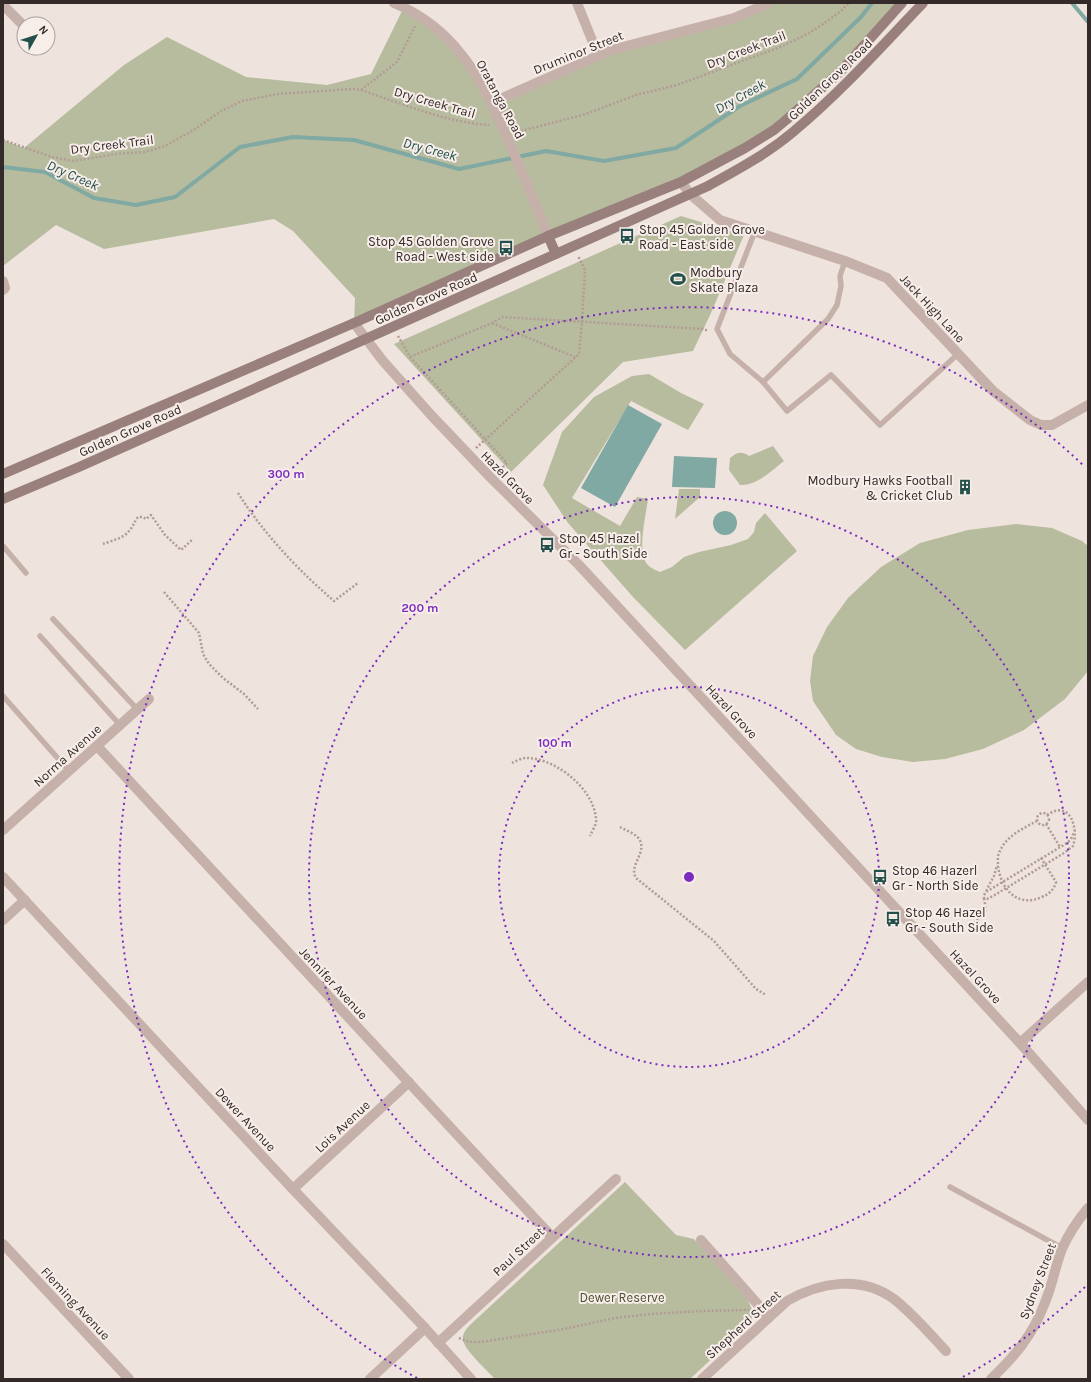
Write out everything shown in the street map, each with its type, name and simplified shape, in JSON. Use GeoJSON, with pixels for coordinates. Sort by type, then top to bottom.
{"type":"FeatureCollection","features":[{"type":"Feature","properties":{"kind":"main road","name":"Golden Grove Road"},"geometry":{"type":"LineString","coordinates":[[3,474],[354,323],[548,236],[681,182],[745,148],[774,130],[841,70],[902,3]]}},
{"type":"Feature","properties":{"kind":"main road","name":"Golden Grove Road"},"geometry":{"type":"LineString","coordinates":[[3,499],[79,467],[708,186],[752,162],[792,133],[830,100],[924,3]]}},
{"type":"Feature","properties":{"kind":"main road"},"geometry":{"type":"LineString","coordinates":[[548,236],[556,254]]}},
{"type":"Feature","properties":{"kind":"street","name":"Oratanga Road"},"geometry":{"type":"LineString","coordinates":[[394,3],[404,7],[419,17],[447,38],[462,54],[491,102],[523,174],[548,236]]}},
{"type":"Feature","properties":{"kind":"street"},"geometry":{"type":"LineString","coordinates":[[577,3],[598,55]]}},
{"type":"Feature","properties":{"kind":"street","name":"Druminor Street"},"geometry":{"type":"LineString","coordinates":[[491,102],[611,50],[734,18],[769,3]]}},
{"type":"Feature","properties":{"kind":"street"},"geometry":{"type":"LineString","coordinates":[[3,4],[16,18]]}},
{"type":"Feature","properties":{"kind":"street","name":"Jack High Lane"},"geometry":{"type":"LineString","coordinates":[[681,182],[690,194],[720,220],[845,261],[887,278],[993,391],[1030,420],[1041,425],[1052,425],[1088,405]]}},
{"type":"Feature","properties":{"kind":"street"},"geometry":{"type":"LineString","coordinates":[[3,281],[5,288],[3,290]]}},
{"type":"Feature","properties":{"kind":"street","name":"Hazel Grove"},"geometry":{"type":"LineString","coordinates":[[354,323],[383,361],[490,478],[584,570],[1020,1043],[1088,1120]]}},
{"type":"Feature","properties":{"kind":"street","name":"Norma Avenue"},"geometry":{"type":"LineString","coordinates":[[3,830],[149,699]]}},
{"type":"Feature","properties":{"kind":"street","name":"Jennifer Avenue"},"geometry":{"type":"LineString","coordinates":[[97,746],[552,1237]]}},
{"type":"Feature","properties":{"kind":"street","name":"Dewer Avenue"},"geometry":{"type":"LineString","coordinates":[[3,877],[471,1379]]}},
{"type":"Feature","properties":{"kind":"street"},"geometry":{"type":"LineString","coordinates":[[3,920],[25,900]]}},
{"type":"Feature","properties":{"kind":"street"},"geometry":{"type":"LineString","coordinates":[[1020,1043],[1088,982]]}},
{"type":"Feature","properties":{"kind":"street","name":"Lois Avenue"},"geometry":{"type":"LineString","coordinates":[[293,1189],[410,1082]]}},
{"type":"Feature","properties":{"kind":"street","name":"Paul Street"},"geometry":{"type":"LineString","coordinates":[[438,1343],[616,1179]]}},
{"type":"Feature","properties":{"kind":"street","name":"Sydney Street"},"geometry":{"type":"LineString","coordinates":[[991,1379],[1015,1355],[1033,1329],[1049,1294],[1062,1248],[1088,1208]]}},
{"type":"Feature","properties":{"kind":"street"},"geometry":{"type":"LineString","coordinates":[[700,1240],[769,1317]]}},
{"type":"Feature","properties":{"kind":"street","name":"Fleming Avenue"},"geometry":{"type":"LineString","coordinates":[[3,1244],[130,1379]]}},
{"type":"Feature","properties":{"kind":"street","name":"Shepherd Street"},"geometry":{"type":"LineString","coordinates":[[702,1379],[787,1301],[800,1293],[815,1287],[833,1284],[854,1284],[875,1289],[892,1298],[909,1311],[946,1350]]}},
{"type":"Feature","properties":{"kind":"street"},"geometry":{"type":"LineString","coordinates":[[370,1379],[425,1328]]}},
{"type":"Feature","properties":{"kind":"lane"},"geometry":{"type":"LineString","coordinates":[[755,231],[717,329],[730,354],[763,382],[787,411],[831,375],[880,426],[958,354]]}},
{"type":"Feature","properties":{"kind":"lane"},"geometry":{"type":"LineString","coordinates":[[763,382],[828,319],[837,305],[841,286],[840,276],[845,261]]}},
{"type":"Feature","properties":{"kind":"lane"},"geometry":{"type":"LineString","coordinates":[[3,546],[26,573]]}},
{"type":"Feature","properties":{"kind":"lane"},"geometry":{"type":"LineString","coordinates":[[53,619],[137,709]]}},
{"type":"Feature","properties":{"kind":"lane"},"geometry":{"type":"LineString","coordinates":[[40,636],[120,725]]}},
{"type":"Feature","properties":{"kind":"lane"},"geometry":{"type":"LineString","coordinates":[[3,696],[68,771]]}},
{"type":"Feature","properties":{"kind":"lane"},"geometry":{"type":"LineString","coordinates":[[950,1187],[1062,1248]]}},
{"type":"Feature","properties":{"kind":"path","name":"Dry Creek Trail"},"geometry":{"type":"LineString","coordinates":[[3,140],[52,157],[73,161],[116,154],[145,152],[165,146],[194,130],[222,111],[242,101],[277,94],[352,89],[361,90],[419,110],[457,120],[495,126],[507,137],[586,114],[636,95],[677,85],[735,65],[783,46],[809,33],[836,15],[849,3]]}},
{"type":"Feature","properties":{"kind":"path"},"geometry":{"type":"LineString","coordinates":[[361,90],[397,62],[419,17]]}},
{"type":"Feature","properties":{"kind":"path"},"geometry":{"type":"LineString","coordinates":[[469,455],[485,438],[579,354],[585,270],[574,246]]}},
{"type":"Feature","properties":{"kind":"path"},"geometry":{"type":"LineString","coordinates":[[410,357],[492,323],[502,317],[703,329],[719,334]]}},
{"type":"Feature","properties":{"kind":"path"},"geometry":{"type":"LineString","coordinates":[[492,323],[576,357]]}},
{"type":"Feature","properties":{"kind":"path"},"geometry":{"type":"LineString","coordinates":[[393,327],[410,357],[507,463],[490,478]]}},
{"type":"Feature","properties":{"kind":"path"},"geometry":{"type":"LineString","coordinates":[[238,493],[266,532],[309,580],[334,601],[358,583]]}},
{"type":"Feature","properties":{"kind":"path"},"geometry":{"type":"LineString","coordinates":[[103,544],[129,532],[138,517],[143,517],[146,519],[151,515],[165,535],[181,550],[194,539]]}},
{"type":"Feature","properties":{"kind":"path"},"geometry":{"type":"LineString","coordinates":[[164,592],[200,633],[204,654],[209,664],[223,678],[244,694],[258,709]]}},
{"type":"Feature","properties":{"kind":"path"},"geometry":{"type":"LineString","coordinates":[[512,763],[526,757],[552,764],[581,785],[593,803],[597,821],[590,836]]}},
{"type":"Feature","properties":{"kind":"path"},"geometry":{"type":"LineString","coordinates":[[971,926],[986,910],[984,898],[984,895],[997,868],[1000,851],[1009,839],[1022,829],[1037,821],[1037,817],[1040,814],[1044,813],[1047,815],[1058,810],[1066,812],[1071,817],[1075,830],[1073,846],[993,896],[987,899],[984,898]]}},
{"type":"Feature","properties":{"kind":"path"},"geometry":{"type":"LineString","coordinates":[[1046,824],[1049,821],[1047,815]]}},
{"type":"Feature","properties":{"kind":"path"},"geometry":{"type":"LineString","coordinates":[[1037,821],[1041,825],[1046,824]]}},
{"type":"Feature","properties":{"kind":"path"},"geometry":{"type":"LineString","coordinates":[[1046,824],[1060,847]]}},
{"type":"Feature","properties":{"kind":"path"},"geometry":{"type":"LineString","coordinates":[[620,827],[639,839],[641,846],[634,870],[636,878],[714,941],[756,989],[766,995]]}},
{"type":"Feature","properties":{"kind":"path"},"geometry":{"type":"LineString","coordinates":[[986,892],[1060,847],[1071,839],[1075,830]]}},
{"type":"Feature","properties":{"kind":"path"},"geometry":{"type":"LineString","coordinates":[[998,860],[999,872],[1002,882],[1006,888],[1013,895],[1028,901],[1044,896],[1055,887],[1056,882],[1041,858]]}},
{"type":"Feature","properties":{"kind":"path"},"geometry":{"type":"LineString","coordinates":[[448,1334],[469,1342],[481,1342],[564,1329],[615,1318],[693,1311],[749,1310],[756,1309],[759,1306]]}},
{"type":"Feature","properties":{"kind":"green space"},"geometry":{"type":"Polygon","coordinates":[[[769,3],[902,3],[841,71],[745,148],[354,323],[355,298],[293,231],[274,219],[104,249],[56,225],[3,266],[3,140],[24,148],[124,65],[167,37],[246,77],[327,85],[371,74],[404,7],[447,38],[491,102],[611,50],[769,3]]]}},
{"type":"Feature","properties":{"kind":"green space"},"geometry":{"type":"Polygon","coordinates":[[[681,216],[744,235],[693,351],[623,362],[511,472],[394,344],[681,216]]]}},
{"type":"Feature","properties":{"kind":"green space"},"geometry":{"type":"Polygon","coordinates":[[[649,374],[681,393],[704,404],[688,430],[631,401],[572,498],[620,526],[637,497],[648,499],[642,545],[643,552],[645,561],[648,565],[660,572],[672,567],[684,557],[748,539],[754,532],[756,523],[765,513],[797,551],[685,650],[633,597],[568,523],[543,485],[562,432],[594,397],[632,376],[649,374]]]}},
{"type":"Feature","properties":{"kind":"green space"},"geometry":{"type":"Polygon","coordinates":[[[773,446],[784,461],[753,483],[740,485],[729,470],[730,458],[735,454],[740,453],[744,453],[749,456],[773,446]]]}},
{"type":"Feature","properties":{"kind":"green space"},"geometry":{"type":"Polygon","coordinates":[[[679,489],[700,489],[700,497],[675,519],[679,489]]]}},
{"type":"Feature","properties":{"kind":"green space"},"geometry":{"type":"Polygon","coordinates":[[[1016,524],[1052,528],[1082,541],[1088,546],[1088,671],[1065,699],[1024,730],[983,749],[945,759],[913,762],[882,757],[856,749],[836,735],[813,701],[810,681],[813,656],[827,627],[848,598],[881,567],[920,543],[968,530],[1016,524]]]}},
{"type":"Feature","properties":{"kind":"green space","name":"Dewer Reserve"},"geometry":{"type":"Polygon","coordinates":[[[625,1182],[676,1235],[694,1239],[747,1298],[753,1312],[751,1322],[690,1379],[495,1379],[468,1349],[463,1340],[465,1331],[625,1182]]]}},
{"type":"Feature","properties":{"kind":"water"},"geometry":{"type":"Polygon","coordinates":[[[628,405],[662,424],[615,507],[581,488],[628,405]]]}},
{"type":"Feature","properties":{"kind":"water"},"geometry":{"type":"Polygon","coordinates":[[[674,456],[717,458],[715,488],[672,487],[674,456]]]}},
{"type":"Feature","properties":{"kind":"water"},"geometry":{"type":"Polygon","coordinates":[[[720,511],[730,511],[737,518],[737,528],[730,535],[720,535],[713,528],[713,518],[720,511]]]}},
{"type":"Feature","properties":{"kind":"waterway","name":"Dry Creek"},"geometry":{"type":"LineString","coordinates":[[3,167],[45,172],[94,198],[136,205],[175,197],[240,147],[293,137],[354,140],[459,169],[546,151],[604,161],[676,148],[740,106],[797,79],[861,17],[872,3]]}},
{"type":"Feature","properties":{"kind":"waterway","name":"Dry Creek"},"geometry":{"type":"LineString","coordinates":[[1072,3],[1088,22]]}},
{"type":"Feature","properties":{"kind":"place","name":"Stop 45 Golden Grove Road - East side"},"geometry":{"type":"Point","coordinates":[627,236]}},
{"type":"Feature","properties":{"kind":"place","name":"Stop 45 Golden Grove Road - West side"},"geometry":{"type":"Point","coordinates":[506,248]}},
{"type":"Feature","properties":{"kind":"place","name":"Modbury Skate Plaza"},"geometry":{"type":"Point","coordinates":[678,279]}},
{"type":"Feature","properties":{"kind":"place","name":"Modbury Hawks Football & Cricket Club"},"geometry":{"type":"Point","coordinates":[965,487]}},
{"type":"Feature","properties":{"kind":"place","name":"Stop 45 Hazel Gr - South Side"},"geometry":{"type":"Point","coordinates":[547,545]}},
{"type":"Feature","properties":{"kind":"place","name":"Stop 46 Hazerl Gr - North Side"},"geometry":{"type":"Point","coordinates":[880,877]}},
{"type":"Feature","properties":{"kind":"place","name":"Stop 46 Hazel Gr - South Side"},"geometry":{"type":"Point","coordinates":[893,919]}}]}
